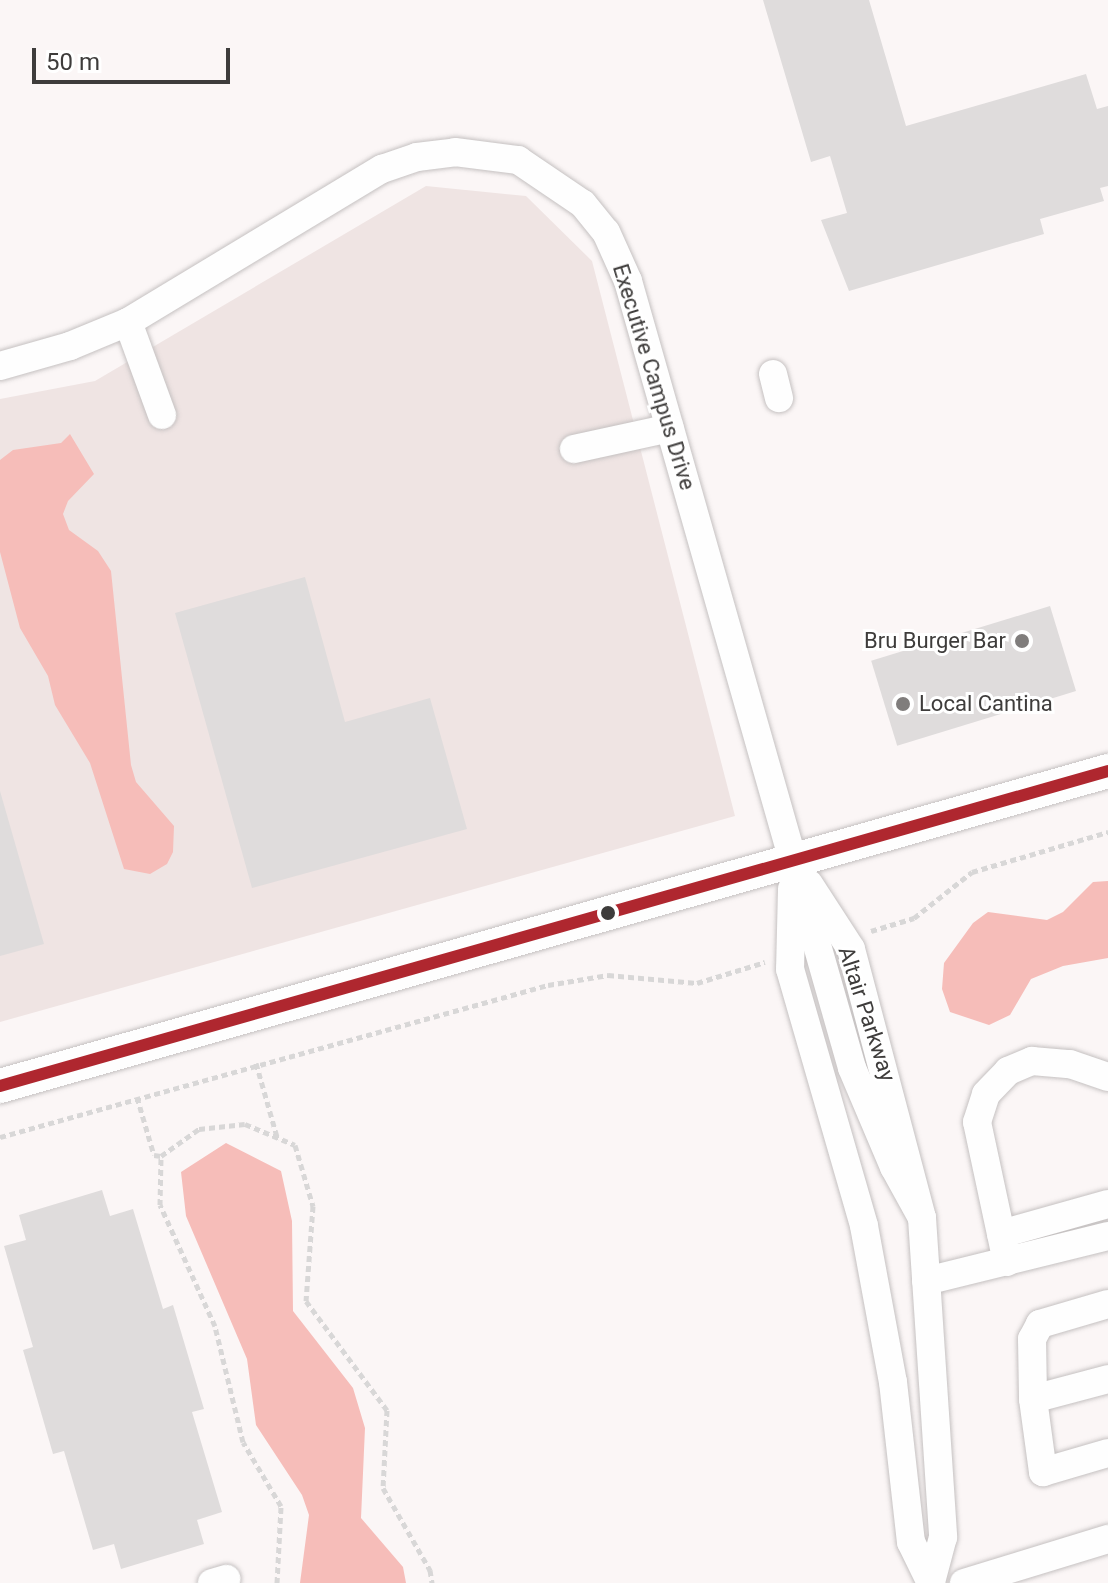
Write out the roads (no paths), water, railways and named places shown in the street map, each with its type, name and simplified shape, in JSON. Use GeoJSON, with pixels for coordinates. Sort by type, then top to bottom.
{"type":"FeatureCollection","features":[{"type":"Feature","properties":{"kind":"main road"},"geometry":{"type":"LineString","coordinates":[[0,1086],[1108,771]]}},
{"type":"Feature","properties":{"kind":"street","name":"Executive Campus Drive"},"geometry":{"type":"LineString","coordinates":[[0,366],[70,346],[128,322],[382,169],[417,157],[455,152],[518,160],[574,197],[606,232],[628,281],[794,860]]}},
{"type":"Feature","properties":{"kind":"street"},"geometry":{"type":"LineString","coordinates":[[128,322],[162,415]]}},
{"type":"Feature","properties":{"kind":"street"},"geometry":{"type":"LineString","coordinates":[[574,449],[670,428]]}},
{"type":"Feature","properties":{"kind":"street","name":"Altair Parkway"},"geometry":{"type":"LineString","coordinates":[[794,860],[851,949],[922,1218],[943,1537],[931,1582]]}},
{"type":"Feature","properties":{"kind":"street","name":"Altair Parkway"},"geometry":{"type":"LineString","coordinates":[[794,860],[790,969],[864,1226],[893,1382],[911,1542],[931,1582]]}},
{"type":"Feature","properties":{"kind":"street"},"geometry":{"type":"LineString","coordinates":[[1007,1262],[977,1122],[986,1094],[1008,1071],[1032,1061],[1070,1064],[1108,1077]]}},
{"type":"Feature","properties":{"kind":"street"},"geometry":{"type":"LineString","coordinates":[[1001,1234],[1108,1204]]}},
{"type":"Feature","properties":{"kind":"street"},"geometry":{"type":"LineString","coordinates":[[926,1281],[1108,1236]]}},
{"type":"Feature","properties":{"kind":"street"},"geometry":{"type":"LineString","coordinates":[[1108,1304],[1040,1324],[1032,1339],[1033,1399],[1043,1472],[1108,1453]]}},
{"type":"Feature","properties":{"kind":"street"},"geometry":{"type":"LineString","coordinates":[[1033,1399],[1108,1379]]}},
{"type":"Feature","properties":{"kind":"street"},"geometry":{"type":"LineString","coordinates":[[964,1583],[1108,1539]]}},
{"type":"Feature","properties":{"kind":"place","name":"Bru Burger Bar"},"geometry":{"type":"Point","coordinates":[1022,641]}},
{"type":"Feature","properties":{"kind":"place","name":"Local Cantina"},"geometry":{"type":"Point","coordinates":[903,704]}}]}
